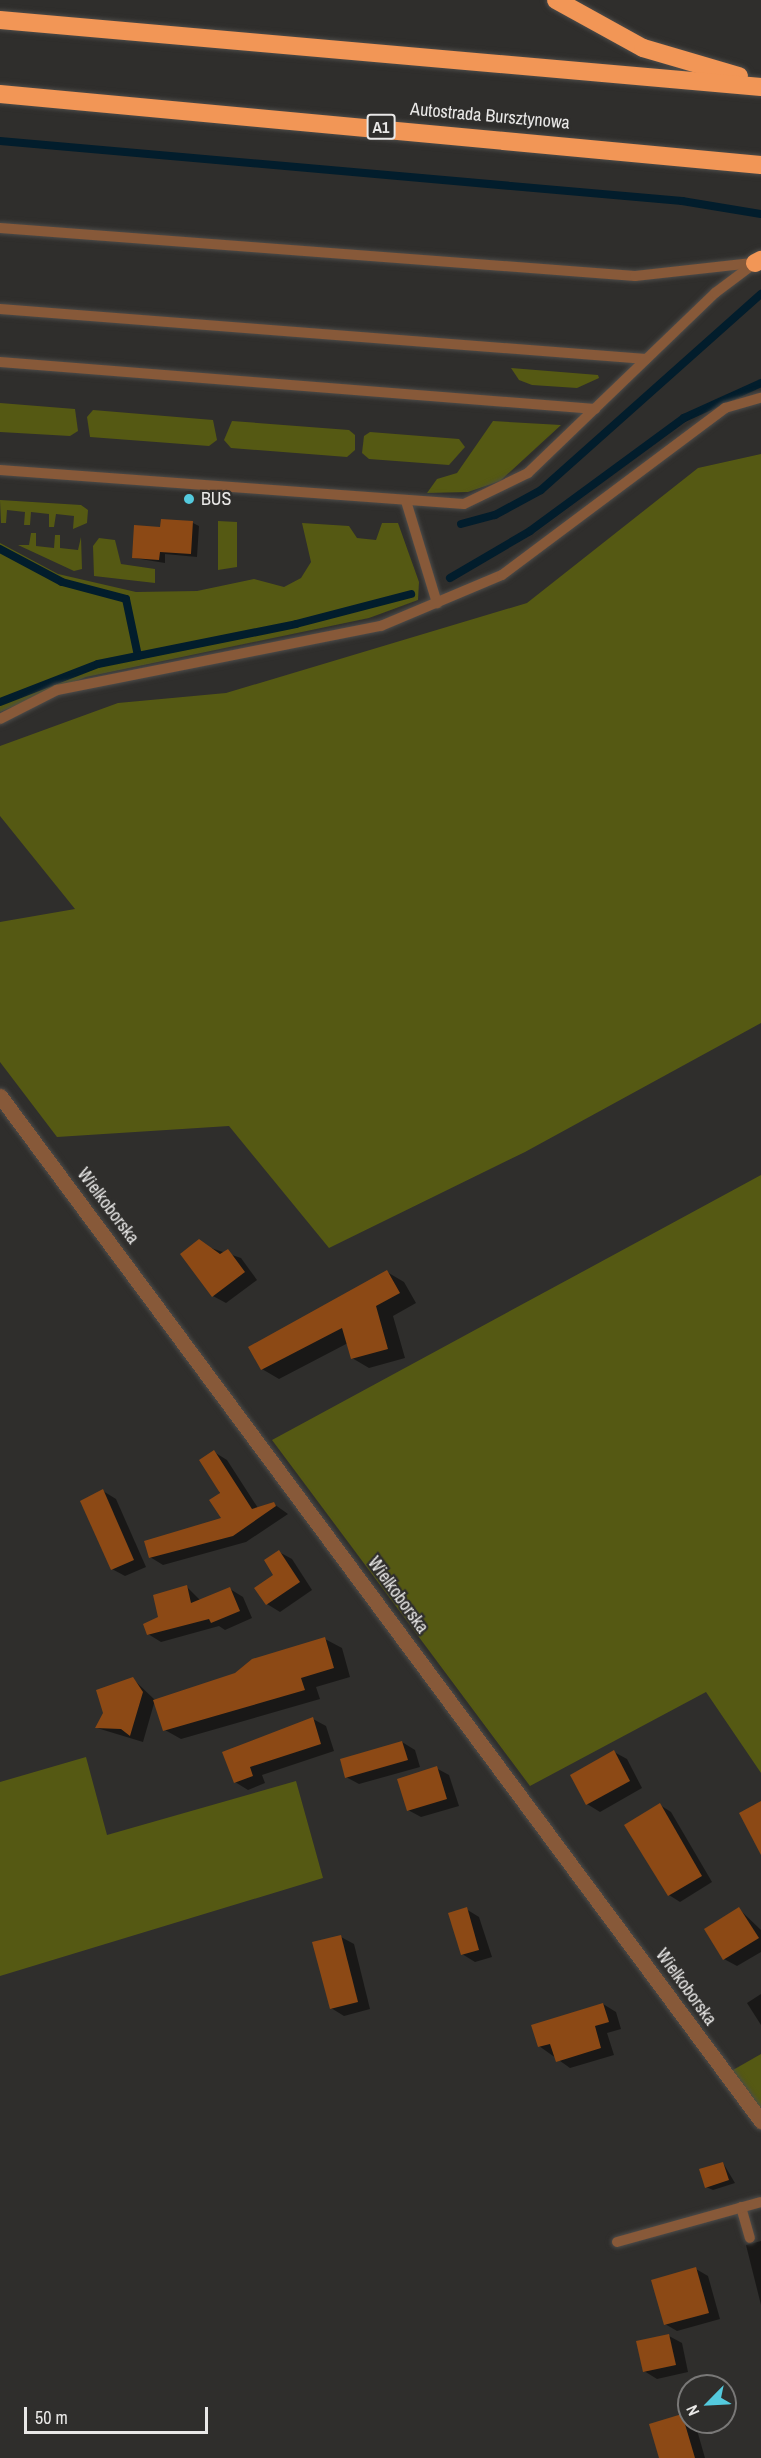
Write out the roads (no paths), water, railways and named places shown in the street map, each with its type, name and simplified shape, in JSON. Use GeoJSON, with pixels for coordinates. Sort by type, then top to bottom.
{"type":"FeatureCollection","features":[{"type":"Feature","properties":{"kind":"highway"},"geometry":{"type":"LineString","coordinates":[[556,0],[643,48],[761,82]]}},
{"type":"Feature","properties":{"kind":"highway"},"geometry":{"type":"LineString","coordinates":[[0,20],[761,87]]}},
{"type":"Feature","properties":{"kind":"highway","name":"Autostrada Bursztynowa"},"geometry":{"type":"LineString","coordinates":[[0,94],[761,165]]}},
{"type":"Feature","properties":{"kind":"street","name":"Wielkoborska"},"geometry":{"type":"LineString","coordinates":[[0,1096],[761,2121]]}},
{"type":"Feature","properties":{"kind":"lane"},"geometry":{"type":"LineString","coordinates":[[0,228],[635,276],[758,262]]}},
{"type":"Feature","properties":{"kind":"lane"},"geometry":{"type":"LineString","coordinates":[[0,470],[465,504],[508,488],[595,409],[715,293],[758,262]]}},
{"type":"Feature","properties":{"kind":"lane"},"geometry":{"type":"LineString","coordinates":[[0,309],[646,359]]}},
{"type":"Feature","properties":{"kind":"lane"},"geometry":{"type":"LineString","coordinates":[[0,362],[595,409]]}},
{"type":"Feature","properties":{"kind":"lane"},"geometry":{"type":"LineString","coordinates":[[0,719],[57,690],[370,629],[437,603],[502,575],[724,408],[761,399]]}},
{"type":"Feature","properties":{"kind":"lane"},"geometry":{"type":"LineString","coordinates":[[406,501],[437,603]]}},
{"type":"Feature","properties":{"kind":"lane"},"geometry":{"type":"LineString","coordinates":[[617,2242],[761,2202]]}},
{"type":"Feature","properties":{"kind":"lane"},"geometry":{"type":"LineString","coordinates":[[741,2207],[750,2238]]}},
{"type":"Feature","properties":{"kind":"waterway"},"geometry":{"type":"LineString","coordinates":[[0,141],[682,201],[761,214]]}},
{"type":"Feature","properties":{"kind":"waterway"},"geometry":{"type":"LineString","coordinates":[[461,524],[495,515],[541,490],[761,294]]}},
{"type":"Feature","properties":{"kind":"waterway"},"geometry":{"type":"LineString","coordinates":[[450,578],[530,531],[684,418],[761,383]]}},
{"type":"Feature","properties":{"kind":"waterway"},"geometry":{"type":"LineString","coordinates":[[0,549],[62,582],[126,599],[138,656]]}},
{"type":"Feature","properties":{"kind":"waterway"},"geometry":{"type":"LineString","coordinates":[[0,702],[98,664],[296,624],[411,594]]}},
{"type":"Feature","properties":{"kind":"place","name":"BUS"},"geometry":{"type":"Point","coordinates":[189,499]}}]}
